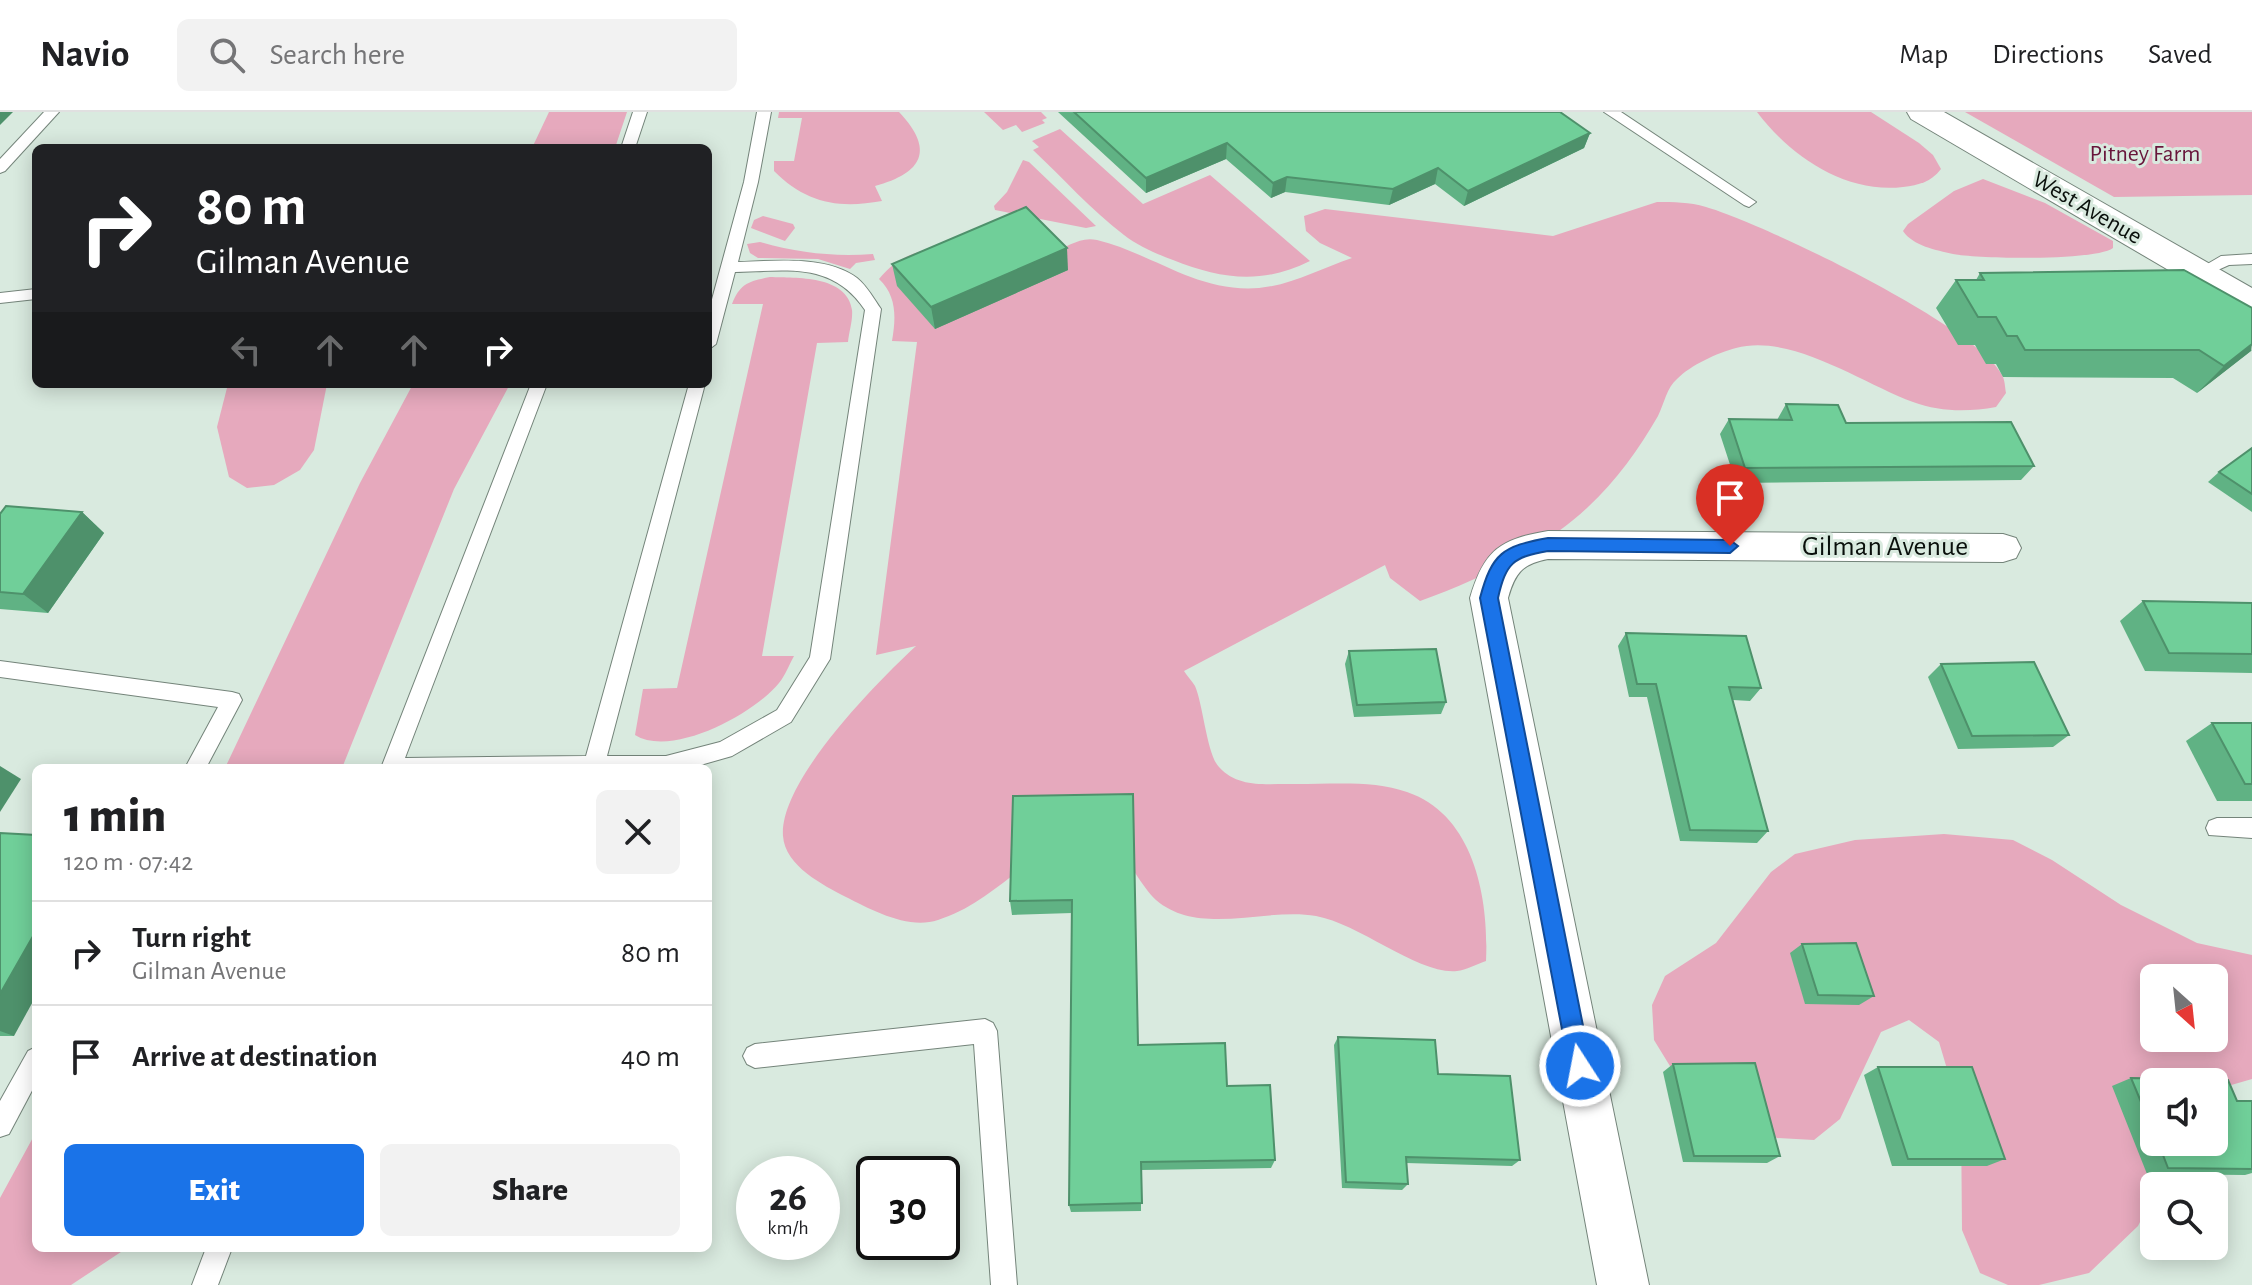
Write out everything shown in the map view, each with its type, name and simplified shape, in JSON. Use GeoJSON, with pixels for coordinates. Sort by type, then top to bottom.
{"type":"FeatureCollection","features":[{"type":"Feature","properties":{"kind":"street","name":"West Avenue"},"geometry":{"type":"LineString","coordinates":[[1922,112],[2252,304]]}},
{"type":"Feature","properties":{"kind":"street","name":"Gilman Avenue"},"geometry":{"type":"LineString","coordinates":[[1623,1285],[1489,598],[1496,569],[1516,550],[1548,545],[2003,548]]}},
{"type":"Feature","properties":{"kind":"lane"},"geometry":{"type":"LineString","coordinates":[[0,168],[52,112]]}},
{"type":"Feature","properties":{"kind":"lane"},"geometry":{"type":"LineString","coordinates":[[629,144],[640,112]]}},
{"type":"Feature","properties":{"kind":"lane"},"geometry":{"type":"LineString","coordinates":[[712,329],[751,182],[764,112]]}},
{"type":"Feature","properties":{"kind":"lane"},"geometry":{"type":"LineString","coordinates":[[1611,112],[1749,202]]}},
{"type":"Feature","properties":{"kind":"lane"},"geometry":{"type":"LineString","coordinates":[[2200,273],[2226,260],[2252,259]]}},
{"type":"Feature","properties":{"kind":"lane"},"geometry":{"type":"LineString","coordinates":[[670,764],[725,750],[784,716],[820,659],[873,309],[852,281],[824,270],[729,267]]}},
{"type":"Feature","properties":{"kind":"lane"},"geometry":{"type":"LineString","coordinates":[[0,298],[32,294]]}},
{"type":"Feature","properties":{"kind":"lane"},"geometry":{"type":"LineString","coordinates":[[393,764],[537,388]]}},
{"type":"Feature","properties":{"kind":"lane"},"geometry":{"type":"LineString","coordinates":[[594,764],[696,388]]}},
{"type":"Feature","properties":{"kind":"lane"},"geometry":{"type":"LineString","coordinates":[[0,669],[232,700],[197,764]]}},
{"type":"Feature","properties":{"kind":"lane"},"geometry":{"type":"LineString","coordinates":[[2217,828],[2252,828]]}},
{"type":"Feature","properties":{"kind":"lane"},"geometry":{"type":"LineString","coordinates":[[755,1056],[985,1031],[1004,1285]]}},
{"type":"Feature","properties":{"kind":"lane"},"geometry":{"type":"LineString","coordinates":[[0,1125],[32,1066]]}},
{"type":"Feature","properties":{"kind":"lane"},"geometry":{"type":"LineString","coordinates":[[205,1285],[217,1252]]}},
{"type":"Feature","properties":{"kind":"green space"},"geometry":{"type":"Polygon","coordinates":[[[549,112],[627,112],[616,144],[534,144],[549,112]]]}},
{"type":"Feature","properties":{"kind":"green space"},"geometry":{"type":"Polygon","coordinates":[[[779,112],[899,112],[917,138],[920,149],[918,158],[904,174],[875,186],[882,201],[851,204],[811,197],[774,171],[774,161],[794,161],[802,118],[778,118],[779,112]]]}},
{"type":"Feature","properties":{"kind":"green space"},"geometry":{"type":"Polygon","coordinates":[[[984,112],[1041,112],[1047,118],[1042,120],[1045,123],[1022,132],[1016,125],[1003,130],[984,112]]]}},
{"type":"Feature","properties":{"kind":"green space"},"geometry":{"type":"Polygon","coordinates":[[[1757,112],[1871,112],[1919,143],[1933,155],[1941,169],[1929,180],[1903,187],[1881,188],[1840,178],[1802,157],[1757,112]]]}},
{"type":"Feature","properties":{"kind":"green space","name":"Pitney Farm"},"geometry":{"type":"Polygon","coordinates":[[[1965,112],[2252,112],[2252,195],[2114,197],[1965,112]]]}},
{"type":"Feature","properties":{"kind":"green space"},"geometry":{"type":"Polygon","coordinates":[[[1060,129],[1143,204],[1210,175],[1310,261],[1275,274],[1242,277],[1208,272],[1141,246],[1100,215],[1033,150],[1039,147],[1032,141],[1060,129]]]}},
{"type":"Feature","properties":{"kind":"green space"},"geometry":{"type":"Polygon","coordinates":[[[1023,160],[1029,162],[1096,226],[1086,228],[995,210],[994,206],[1007,192],[1023,160]]]}},
{"type":"Feature","properties":{"kind":"green space"},"geometry":{"type":"Polygon","coordinates":[[[1983,179],[2045,203],[2113,241],[2113,248],[2061,257],[1966,256],[1925,247],[1903,231],[1908,224],[1954,191],[1983,179]]]}},
{"type":"Feature","properties":{"kind":"green space"},"geometry":{"type":"Polygon","coordinates":[[[1657,202],[1694,204],[1734,217],[1866,279],[1953,330],[1984,354],[2002,375],[2006,393],[1996,407],[1965,410],[1933,408],[1893,394],[1803,353],[1757,345],[1729,350],[1697,364],[1674,382],[1651,428],[1608,486],[1570,522],[1530,550],[1486,574],[1420,601],[1390,578],[1385,565],[1184,671],[1198,694],[1215,761],[1234,778],[1259,784],[1378,785],[1407,792],[1430,803],[1448,820],[1463,839],[1480,887],[1486,961],[1457,971],[1442,970],[1316,916],[1297,914],[1212,919],[1173,911],[1150,894],[1105,824],[1071,831],[981,899],[953,915],[926,922],[903,921],[867,907],[816,880],[790,856],[783,836],[786,814],[813,761],[856,707],[916,646],[876,655],[917,342],[892,341],[894,308],[889,293],[879,279],[893,265],[926,250],[945,247],[1047,253],[1091,239],[1118,246],[1216,285],[1259,288],[1295,280],[1352,258],[1320,243],[1306,231],[1304,216],[1325,209],[1553,236],[1657,202]]]}},
{"type":"Feature","properties":{"kind":"green space"},"geometry":{"type":"Polygon","coordinates":[[[763,216],[793,224],[795,228],[785,241],[751,228],[754,220],[763,216]]]}},
{"type":"Feature","properties":{"kind":"green space"},"geometry":{"type":"Polygon","coordinates":[[[760,242],[816,253],[873,254],[875,260],[856,263],[850,269],[818,259],[758,258],[750,253],[747,244],[760,242]]]}},
{"type":"Feature","properties":{"kind":"green space"},"geometry":{"type":"Polygon","coordinates":[[[770,277],[831,284],[841,290],[852,310],[848,342],[817,343],[762,656],[794,656],[779,683],[732,719],[690,737],[651,741],[635,735],[643,689],[677,688],[763,304],[732,304],[738,291],[746,284],[770,277]]]}},
{"type":"Feature","properties":{"kind":"green space"},"geometry":{"type":"Polygon","coordinates":[[[227,388],[326,388],[314,450],[300,470],[274,485],[247,488],[229,477],[217,427],[227,388]]]}},
{"type":"Feature","properties":{"kind":"green space"},"geometry":{"type":"Polygon","coordinates":[[[411,388],[508,388],[454,489],[344,764],[227,764],[360,483],[411,388]]]}},
{"type":"Feature","properties":{"kind":"green space"},"geometry":{"type":"Polygon","coordinates":[[[1944,834],[2013,840],[2052,860],[2121,905],[2197,943],[2252,955],[2252,1079],[2228,1086],[2228,1068],[2140,1068],[2140,1156],[2157,1156],[2155,1172],[2140,1172],[2138,1226],[2089,1273],[2039,1285],[2008,1285],[1980,1273],[1962,1230],[1961,1116],[1939,1042],[1909,1020],[1881,1032],[1840,1119],[1814,1140],[1777,1138],[1673,1071],[1654,1040],[1652,1005],[1665,976],[1716,943],[1771,872],[1795,854],[1855,840],[1944,834]]]}},
{"type":"Feature","properties":{"kind":"green space"},"geometry":{"type":"Polygon","coordinates":[[[32,1139],[32,1252],[121,1252],[71,1285],[0,1285],[0,1198],[32,1139]]]}},
{"type":"Feature","properties":{"kind":"building"},"geometry":{"type":"Polygon","coordinates":[[[1074,112],[1560,112],[1590,133],[1468,191],[1438,168],[1393,189],[1287,177],[1273,183],[1227,143],[1146,178],[1074,112]]]}},
{"type":"Feature","properties":{"kind":"building"},"geometry":{"type":"Polygon","coordinates":[[[1026,207],[1067,248],[931,307],[892,264],[1026,207]]]}},
{"type":"Feature","properties":{"kind":"building"},"geometry":{"type":"Polygon","coordinates":[[[2184,270],[2252,308],[2252,344],[2224,366],[2199,350],[2025,350],[2017,336],[2007,336],[1996,317],[1978,317],[1956,280],[1984,280],[1980,273],[2184,270]]]}},
{"type":"Feature","properties":{"kind":"building"},"geometry":{"type":"Polygon","coordinates":[[[1786,404],[1838,405],[1846,423],[2011,422],[2034,466],[1745,468],[1729,419],[1792,420],[1786,404]]]}},
{"type":"Feature","properties":{"kind":"building"},"geometry":{"type":"Polygon","coordinates":[[[2252,448],[2252,494],[2219,472],[2252,448]]]}},
{"type":"Feature","properties":{"kind":"building"},"geometry":{"type":"Polygon","coordinates":[[[6,506],[82,512],[23,594],[0,592],[0,514],[6,506]]]}},
{"type":"Feature","properties":{"kind":"building"},"geometry":{"type":"Polygon","coordinates":[[[2143,601],[2252,603],[2252,654],[2169,653],[2143,601]]]}},
{"type":"Feature","properties":{"kind":"building"},"geometry":{"type":"Polygon","coordinates":[[[1626,633],[1746,636],[1761,688],[1729,687],[1768,831],[1690,830],[1656,684],[1637,684],[1626,633]]]}},
{"type":"Feature","properties":{"kind":"building"},"geometry":{"type":"Polygon","coordinates":[[[1436,649],[1446,702],[1357,705],[1349,651],[1436,649]]]}},
{"type":"Feature","properties":{"kind":"building"},"geometry":{"type":"Polygon","coordinates":[[[2034,662],[2069,735],[1972,736],[1941,664],[2034,662]]]}},
{"type":"Feature","properties":{"kind":"building"},"geometry":{"type":"Polygon","coordinates":[[[2212,723],[2252,723],[2252,784],[2245,784],[2212,723]]]}},
{"type":"Feature","properties":{"kind":"building"},"geometry":{"type":"Polygon","coordinates":[[[1133,794],[1138,1045],[1225,1043],[1227,1086],[1270,1085],[1275,1160],[1141,1162],[1142,1203],[1069,1205],[1072,900],[1010,901],[1013,796],[1133,794]]]}},
{"type":"Feature","properties":{"kind":"building"},"geometry":{"type":"Polygon","coordinates":[[[0,833],[32,835],[32,938],[0,994],[0,833]]]}},
{"type":"Feature","properties":{"kind":"building"},"geometry":{"type":"Polygon","coordinates":[[[1856,943],[1874,996],[1818,995],[1802,944],[1856,943]]]}},
{"type":"Feature","properties":{"kind":"building"},"geometry":{"type":"Polygon","coordinates":[[[1338,1037],[1435,1040],[1438,1074],[1510,1076],[1520,1160],[1406,1157],[1408,1184],[1346,1182],[1338,1037]]]}},
{"type":"Feature","properties":{"kind":"building"},"geometry":{"type":"Polygon","coordinates":[[[1755,1063],[1780,1156],[1694,1156],[1673,1064],[1755,1063]]]}},
{"type":"Feature","properties":{"kind":"building"},"geometry":{"type":"Polygon","coordinates":[[[1878,1067],[1972,1067],[2005,1159],[1908,1159],[1878,1067]]]}},
{"type":"Feature","properties":{"kind":"building"},"geometry":{"type":"Polygon","coordinates":[[[2131,1078],[2140,1078],[2140,1100],[2131,1078]]]}},
{"type":"Feature","properties":{"kind":"building"},"geometry":{"type":"Polygon","coordinates":[[[2228,1080],[2237,1101],[2252,1101],[2252,1169],[2168,1168],[2163,1156],[2228,1156],[2228,1080]]]}},
{"type":"Feature","properties":{"kind":"route"},"geometry":{"type":"LineString","coordinates":[[1580,1066],[1489,598],[1496,569],[1516,550],[1548,545],[1730,546]]}}]}
